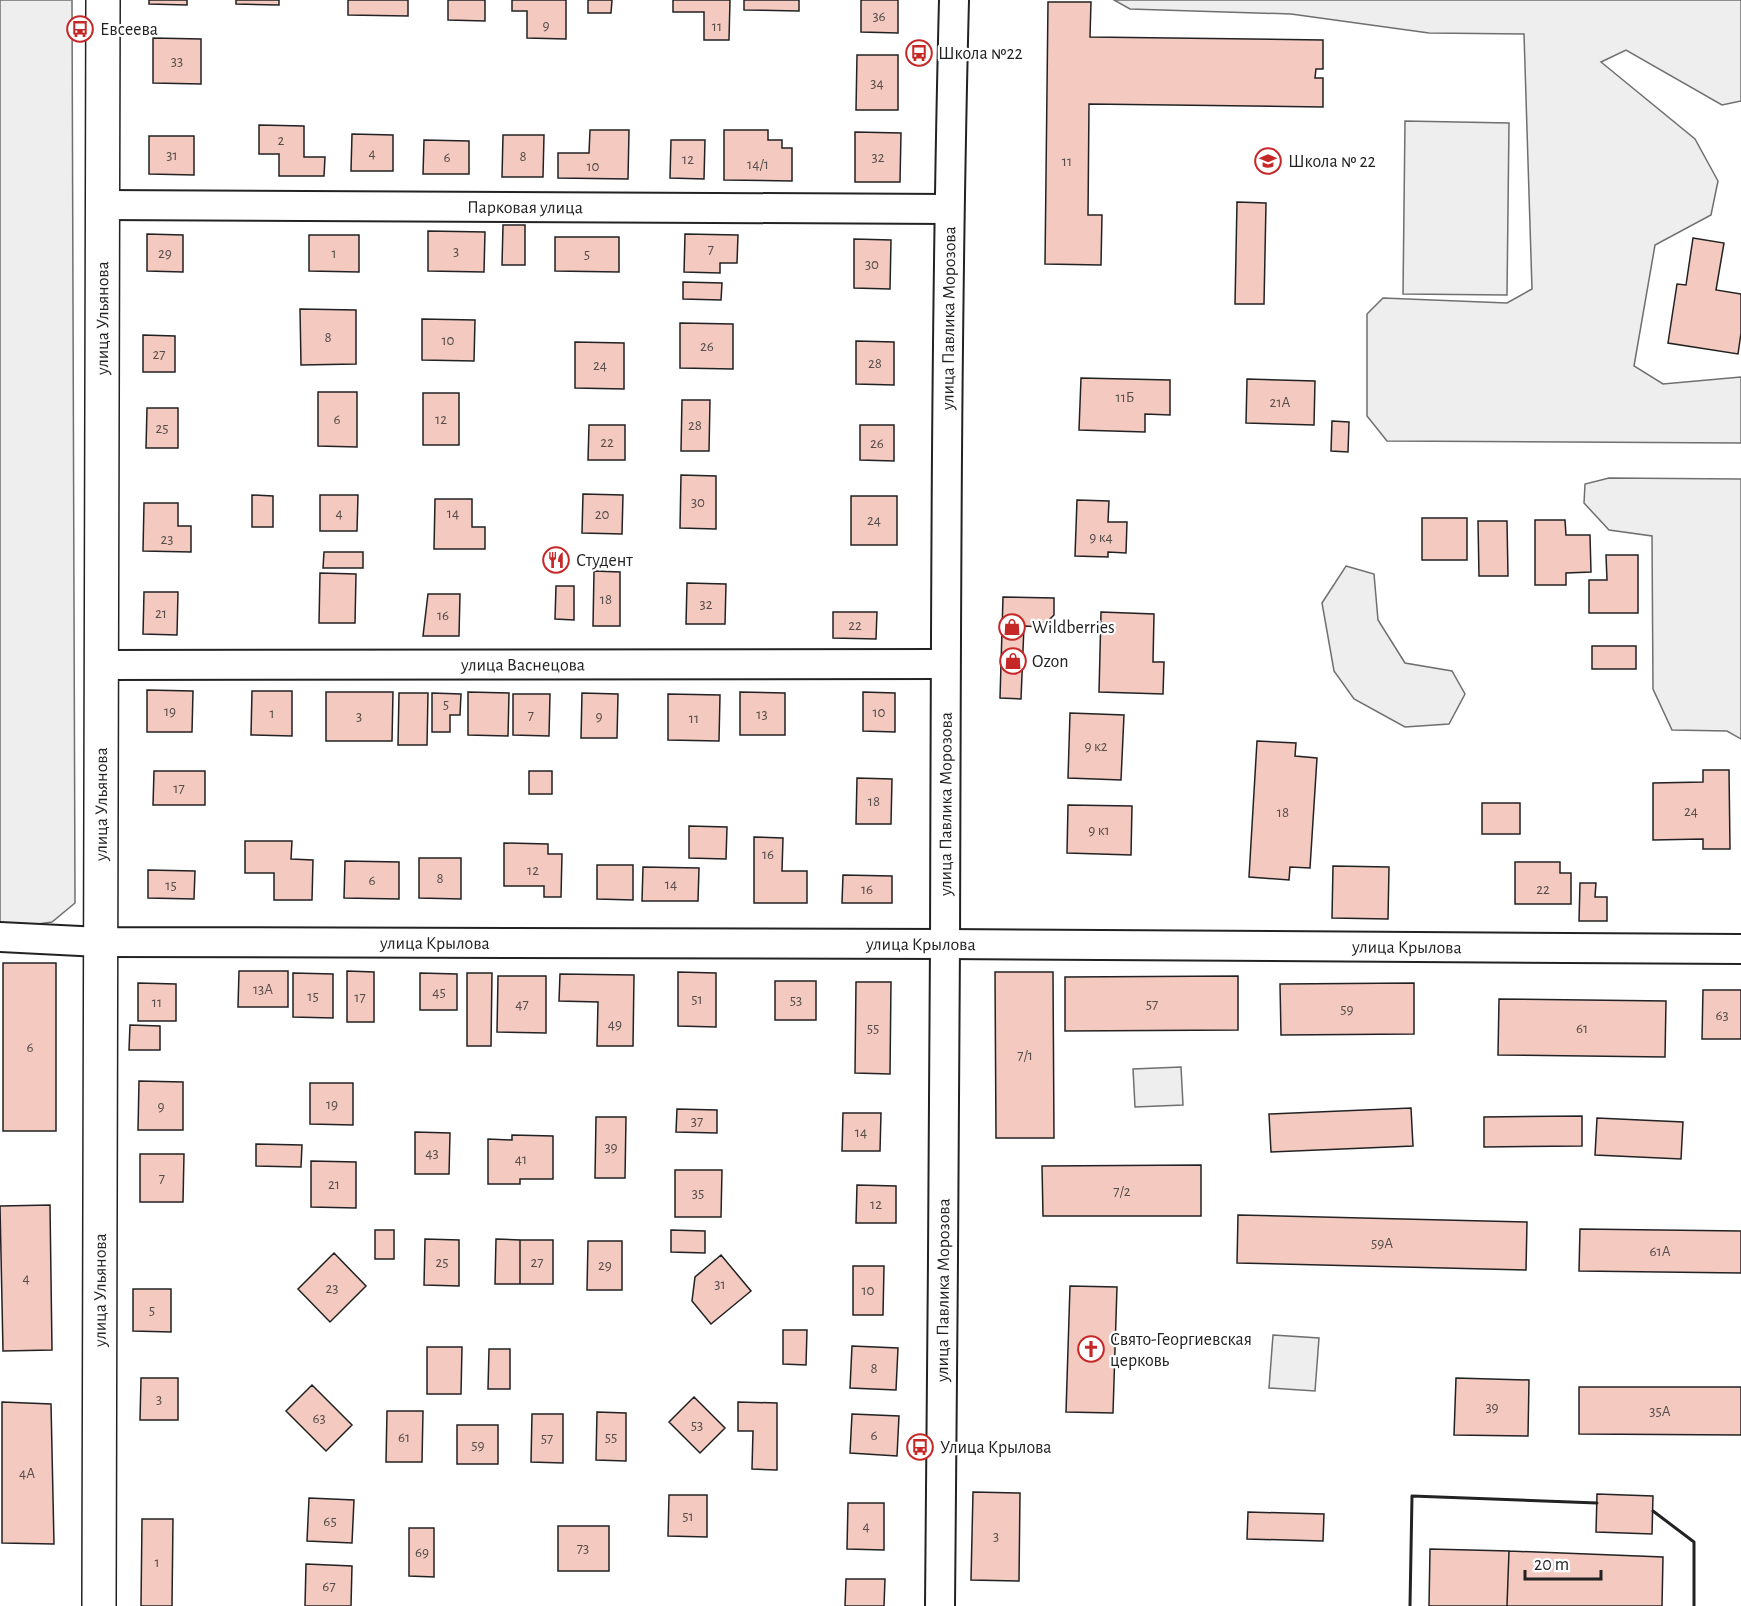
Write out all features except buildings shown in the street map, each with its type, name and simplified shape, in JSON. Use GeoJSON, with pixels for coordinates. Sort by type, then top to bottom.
{"type":"FeatureCollection","features":[{"type":"Feature","properties":{"kind":"main road","name":"улица Ульянова"},"geometry":{"type":"LineString","coordinates":[[99,1606],[103,0]]}},
{"type":"Feature","properties":{"kind":"street","name":"улица Павлика Морозова"},"geometry":{"type":"LineString","coordinates":[[940,1606],[945,664],[949,209],[954,0]]}},
{"type":"Feature","properties":{"kind":"street","name":"Парковая улица"},"geometry":{"type":"LineString","coordinates":[[102,205],[949,209]]}},
{"type":"Feature","properties":{"kind":"street","name":"улица Васнецова"},"geometry":{"type":"LineString","coordinates":[[101,665],[945,664]]}},
{"type":"Feature","properties":{"kind":"street","name":"улица Крылова"},"geometry":{"type":"LineString","coordinates":[[0,937],[100,942],[1741,949]]}},
{"type":"Feature","properties":{"kind":"shaded area"},"geometry":{"type":"Polygon","coordinates":[[[0,0],[72,0],[75,903],[52,922],[2,929],[0,928],[0,0]]]}},
{"type":"Feature","properties":{"kind":"shaded area"},"geometry":{"type":"Polygon","coordinates":[[[1114,0],[1741,0],[1741,101],[1722,105],[1626,50],[1601,62],[1695,139],[1718,181],[1711,215],[1655,245],[1634,366],[1663,384],[1741,377],[1741,443],[1387,441],[1367,416],[1367,314],[1383,298],[1507,303],[1532,289],[1524,34],[1429,33],[1291,14],[1130,9],[1114,0]]]}},
{"type":"Feature","properties":{"kind":"shaded area"},"geometry":{"type":"Polygon","coordinates":[[[1405,121],[1509,123],[1507,295],[1403,294],[1405,121]]]}},
{"type":"Feature","properties":{"kind":"shaded area"},"geometry":{"type":"Polygon","coordinates":[[[1609,478],[1741,479],[1741,739],[1727,731],[1672,730],[1653,689],[1652,536],[1609,530],[1584,503],[1585,484],[1609,478]]]}},
{"type":"Feature","properties":{"kind":"shaded area"},"geometry":{"type":"Polygon","coordinates":[[[1346,566],[1374,574],[1378,620],[1405,663],[1452,671],[1465,694],[1449,724],[1405,727],[1354,699],[1334,671],[1322,603],[1346,566]]]}},
{"type":"Feature","properties":{"kind":"shaded area"},"geometry":{"type":"Polygon","coordinates":[[[1181,1067],[1183,1105],[1135,1107],[1133,1069],[1181,1067]]]}},
{"type":"Feature","properties":{"kind":"shaded area"},"geometry":{"type":"Polygon","coordinates":[[[1273,1335],[1319,1338],[1315,1391],[1269,1388],[1273,1335]]]}},
{"type":"Feature","properties":{"kind":"wall"},"geometry":{"type":"LineString","coordinates":[[1410,1606],[1412,1496],[1597,1503]]}},
{"type":"Feature","properties":{"kind":"wall"},"geometry":{"type":"LineString","coordinates":[[1653,1511],[1694,1542],[1694,1606]]}},
{"type":"Feature","properties":{"kind":"place","name":"Евсеева"},"geometry":{"type":"Point","coordinates":[80,29]}},
{"type":"Feature","properties":{"kind":"place","name":"Школа №22"},"geometry":{"type":"Point","coordinates":[919,53]}},
{"type":"Feature","properties":{"kind":"place","name":"Школа № 22"},"geometry":{"type":"Point","coordinates":[1268,161]}},
{"type":"Feature","properties":{"kind":"place","name":"Студент"},"geometry":{"type":"Point","coordinates":[556,560]}},
{"type":"Feature","properties":{"kind":"place","name":"Wildberries"},"geometry":{"type":"Point","coordinates":[1012,627]}},
{"type":"Feature","properties":{"kind":"place","name":"Ozon"},"geometry":{"type":"Point","coordinates":[1013,661]}},
{"type":"Feature","properties":{"kind":"place","name":"Свято-Георгиевская церковь"},"geometry":{"type":"Point","coordinates":[1091,1349]}},
{"type":"Feature","properties":{"kind":"place","name":"Улица Крылова"},"geometry":{"type":"Point","coordinates":[920,1447]}}]}
